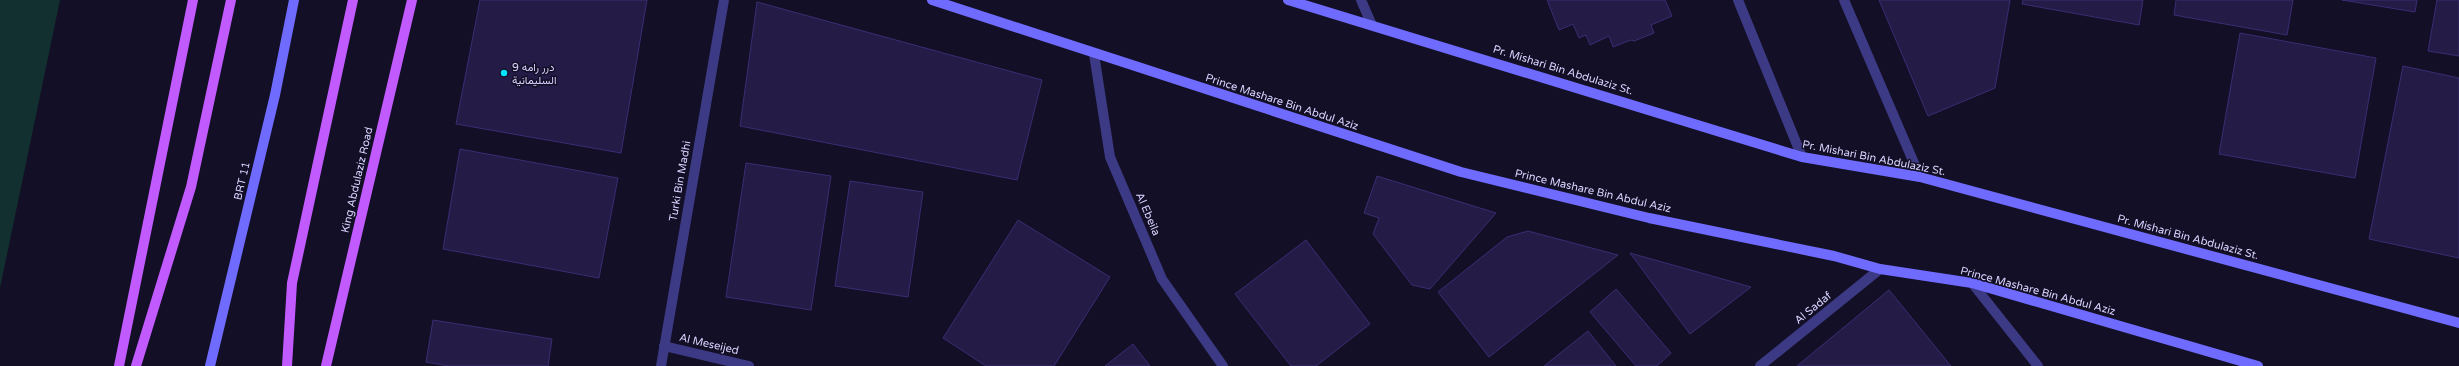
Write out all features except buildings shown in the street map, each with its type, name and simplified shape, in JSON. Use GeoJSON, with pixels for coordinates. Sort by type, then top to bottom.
{"type":"FeatureCollection","features":[{"type":"Feature","properties":{"kind":"main road"},"geometry":{"type":"LineString","coordinates":[[119,366],[193,0]]}},
{"type":"Feature","properties":{"kind":"main road"},"geometry":{"type":"LineString","coordinates":[[136,366],[190,187],[231,0]]}},
{"type":"Feature","properties":{"kind":"main road"},"geometry":{"type":"LineString","coordinates":[[287,366],[292,283],[353,0]]}},
{"type":"Feature","properties":{"kind":"main road","name":"King Abdulaziz Road"},"geometry":{"type":"LineString","coordinates":[[326,366],[412,0]]}},
{"type":"Feature","properties":{"kind":"street","name":"BRT 11"},"geometry":{"type":"LineString","coordinates":[[210,366],[274,95],[294,0]]}},
{"type":"Feature","properties":{"kind":"street","name":"Turki Bin Madhi"},"geometry":{"type":"LineString","coordinates":[[661,366],[724,0]]}},
{"type":"Feature","properties":{"kind":"street","name":"Prince Mashare Bin Abdul Aziz"},"geometry":{"type":"LineString","coordinates":[[932,0],[1094,54],[1461,172],[1650,218],[1834,256],[1880,269],[1972,283],[2258,366]]}},
{"type":"Feature","properties":{"kind":"street","name":"Pr. Mishari Bin Abdulaziz St."},"geometry":{"type":"LineString","coordinates":[[1288,0],[1371,23],[1802,157],[1920,177],[2459,323]]}},
{"type":"Feature","properties":{"kind":"street"},"geometry":{"type":"LineString","coordinates":[[1361,0],[1371,23]]}},
{"type":"Feature","properties":{"kind":"street"},"geometry":{"type":"LineString","coordinates":[[1738,0],[1802,157]]}},
{"type":"Feature","properties":{"kind":"street"},"geometry":{"type":"LineString","coordinates":[[1844,0],[1920,177]]}},
{"type":"Feature","properties":{"kind":"street","name":"Al Ebeila"},"geometry":{"type":"LineString","coordinates":[[1094,54],[1110,157],[1162,279],[1224,366]]}},
{"type":"Feature","properties":{"kind":"street","name":"Al Sadaf"},"geometry":{"type":"LineString","coordinates":[[1760,366],[1880,269]]}},
{"type":"Feature","properties":{"kind":"street"},"geometry":{"type":"LineString","coordinates":[[1972,283],[2038,366]]}},
{"type":"Feature","properties":{"kind":"street","name":"Al Meseijed"},"geometry":{"type":"LineString","coordinates":[[664,346],[749,366]]}},
{"type":"Feature","properties":{"kind":"green space"},"geometry":{"type":"Polygon","coordinates":[[[0,0],[60,0],[0,288],[0,0]]]}},
{"type":"Feature","properties":{"kind":"place","name":"درر رامه 9 السليمانية"},"geometry":{"type":"Point","coordinates":[504,73]}}]}
